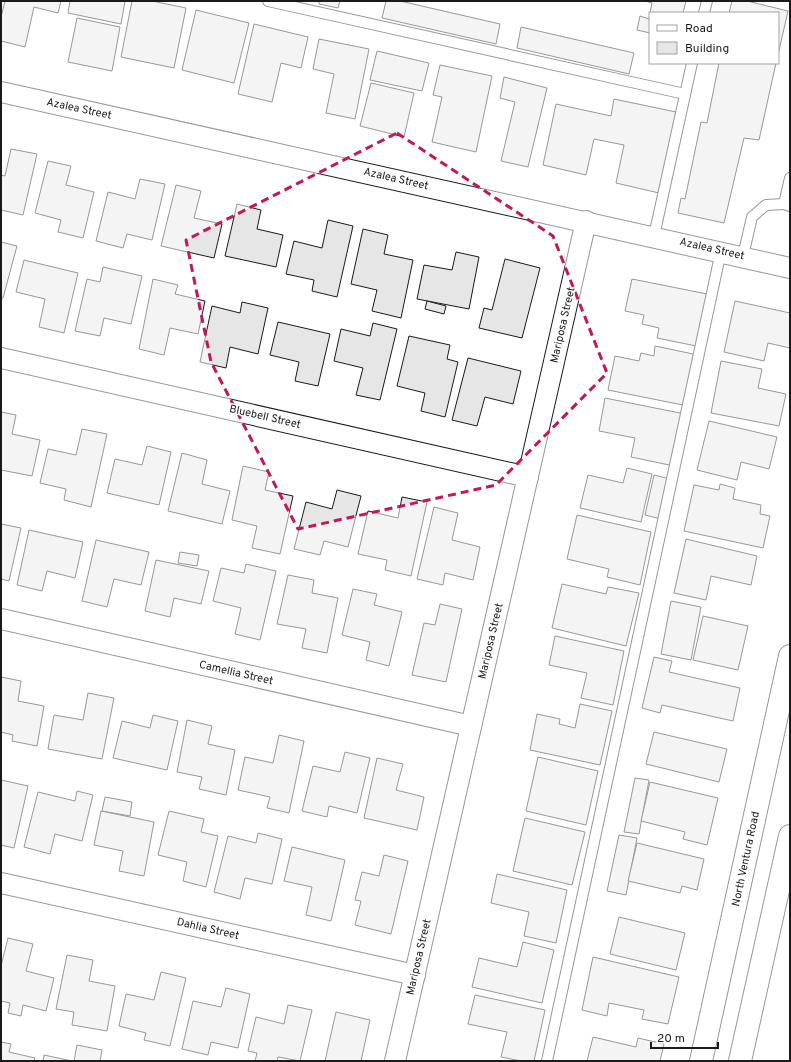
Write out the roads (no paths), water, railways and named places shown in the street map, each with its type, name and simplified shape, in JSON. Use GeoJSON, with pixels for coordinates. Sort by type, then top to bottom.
{"type":"FeatureCollection","features":[{"type":"Feature","properties":{"kind":"main road","name":"North Ventura Road"},"geometry":{"type":"LineString","coordinates":[[701,1061],[790,656]]}},
{"type":"Feature","properties":{"kind":"main road"},"geometry":{"type":"LineString","coordinates":[[740,1061],[790,836]]}},
{"type":"Feature","properties":{"kind":"street","name":"Azalea Street"},"geometry":{"type":"LineString","coordinates":[[1,92],[654,236],[790,268]]}},
{"type":"Feature","properties":{"kind":"street","name":"Mariposa Street"},"geometry":{"type":"LineString","coordinates":[[395,1061],[586,221]]}},
{"type":"Feature","properties":{"kind":"street","name":"Bluebell Street"},"geometry":{"type":"LineString","coordinates":[[1,358],[528,477]]}},
{"type":"Feature","properties":{"kind":"street","name":"Camellia Street"},"geometry":{"type":"LineString","coordinates":[[1,619],[471,726]]}},
{"type":"Feature","properties":{"kind":"street","name":"Dahlia Street"},"geometry":{"type":"LineString","coordinates":[[1,883],[414,975]]}},
{"type":"Feature","properties":{"kind":"lane"},"geometry":{"type":"LineString","coordinates":[[268,1],[685,94]]}},
{"type":"Feature","properties":{"kind":"lane"},"geometry":{"type":"LineString","coordinates":[[704,12],[707,1]]}},
{"type":"Feature","properties":{"kind":"lane"},"geometry":{"type":"LineString","coordinates":[[654,236],[692,64]]}},
{"type":"Feature","properties":{"kind":"lane"},"geometry":{"type":"LineString","coordinates":[[743,256],[752,217],[766,205],[787,205],[790,178]]}},
{"type":"Feature","properties":{"kind":"lane"},"geometry":{"type":"LineString","coordinates":[[547,1061],[721,251]]}}]}
